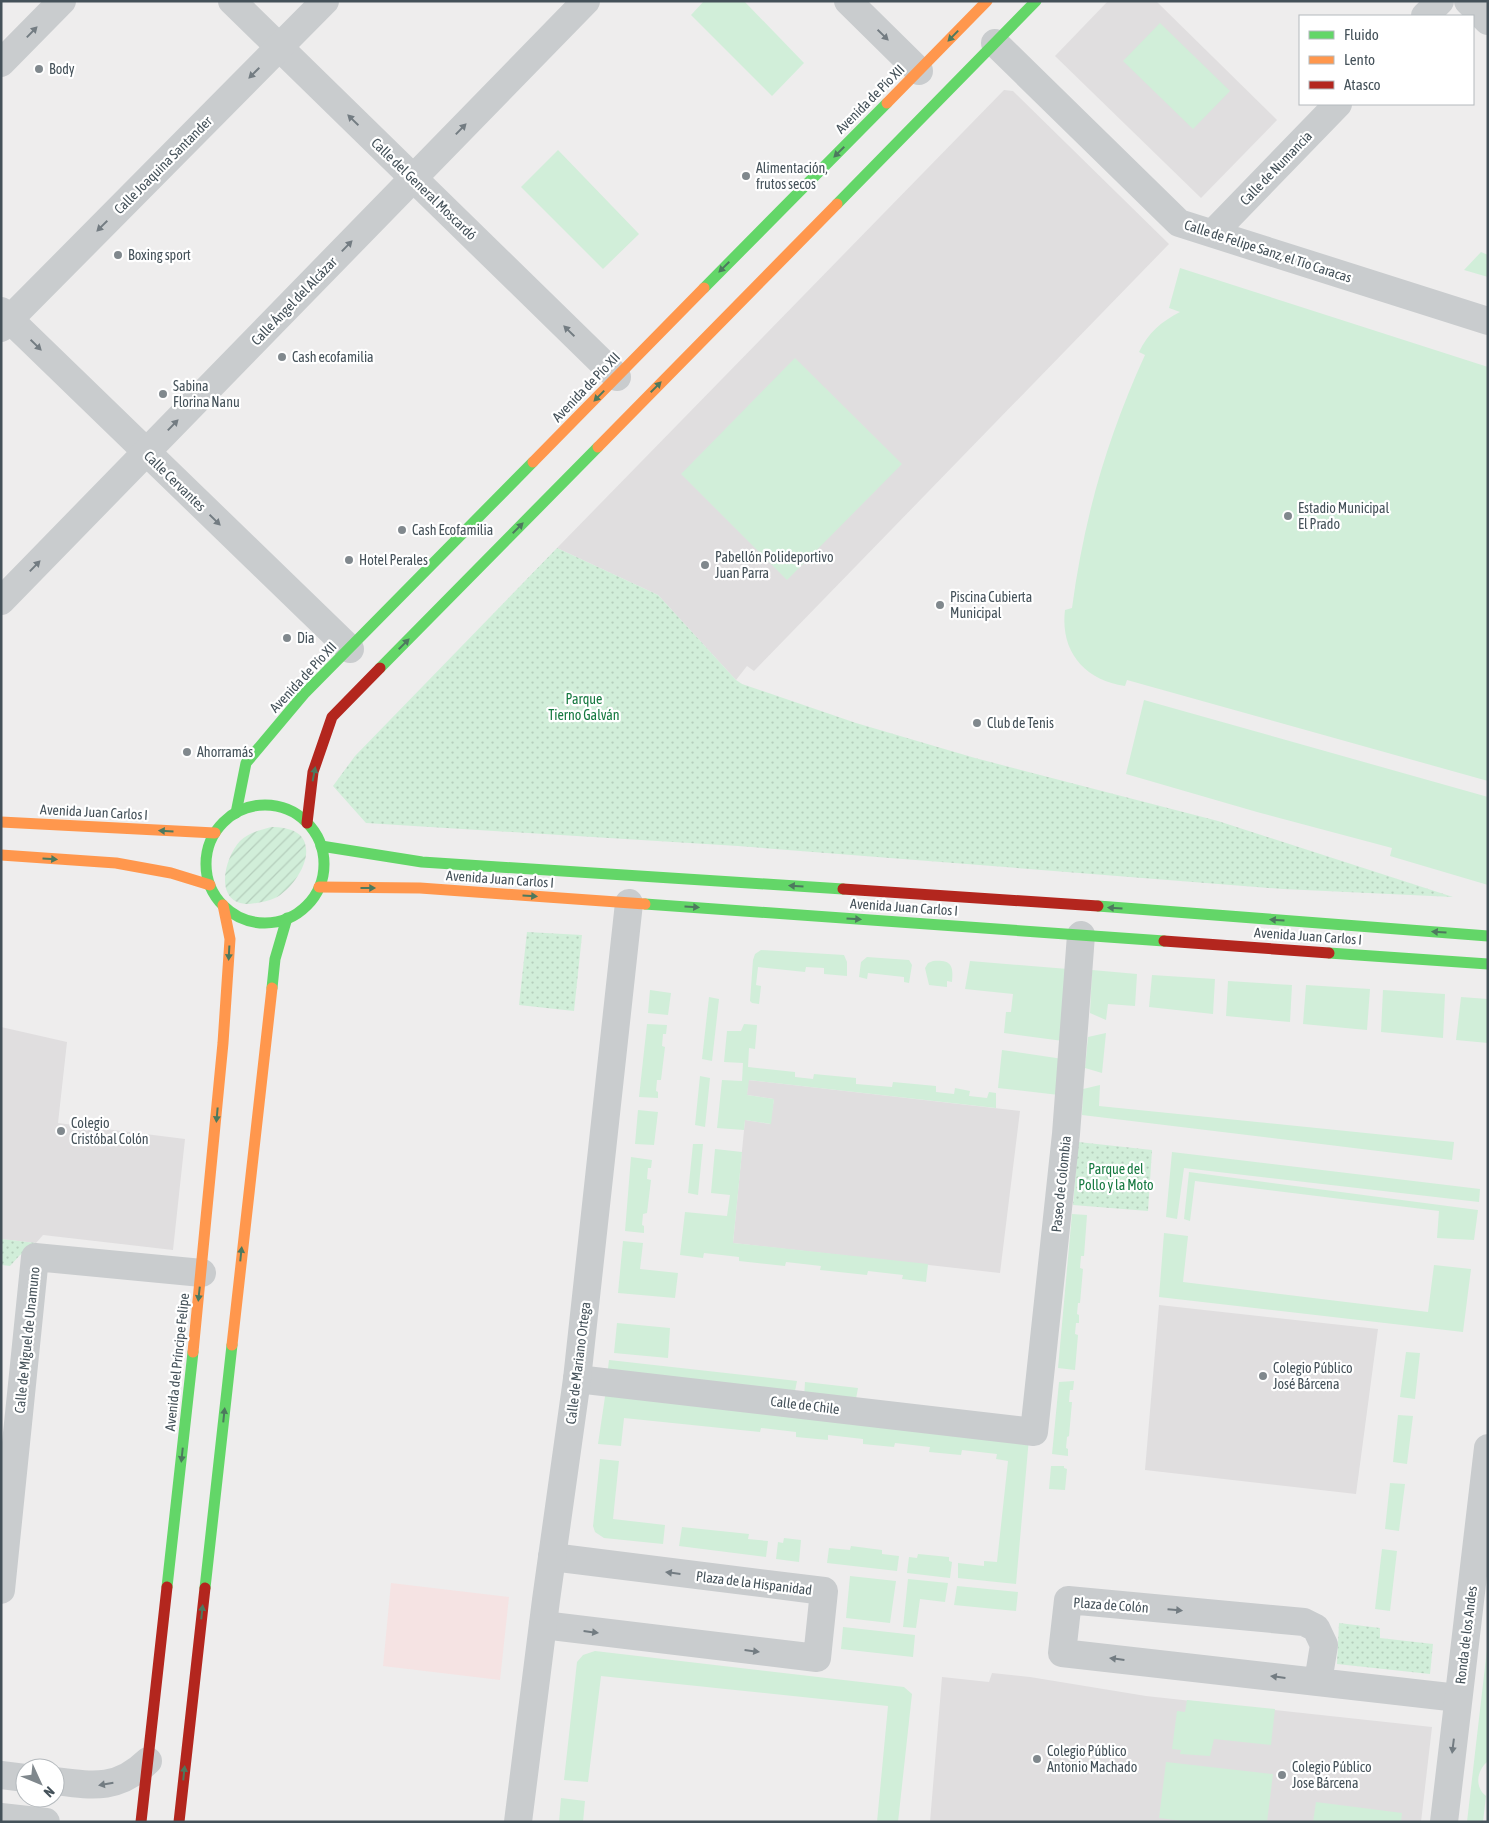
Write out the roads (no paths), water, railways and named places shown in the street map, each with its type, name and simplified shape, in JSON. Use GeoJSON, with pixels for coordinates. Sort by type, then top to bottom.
{"type":"FeatureCollection","features":[{"type":"Feature","properties":{"kind":"street"},"geometry":{"type":"LineString","coordinates":[[1,63],[62,1]]}},
{"type":"Feature","properties":{"kind":"street","name":"Calle del General Moscardó"},"geometry":{"type":"LineString","coordinates":[[232,1],[616,378]]}},
{"type":"Feature","properties":{"kind":"street","name":"Calle Joaquina Santander"},"geometry":{"type":"LineString","coordinates":[[4,320],[325,1]]}},
{"type":"Feature","properties":{"kind":"street","name":"Calle Ángel del Alcázar"},"geometry":{"type":"LineString","coordinates":[[1,601],[586,1]]}},
{"type":"Feature","properties":{"kind":"street"},"geometry":{"type":"LineString","coordinates":[[848,1],[919,71]]}},
{"type":"Feature","properties":{"kind":"street","name":"Avenida de Pío XII"},"geometry":{"type":"LineString","coordinates":[[236,813],[246,763],[304,694],[987,1]]}},
{"type":"Feature","properties":{"kind":"street"},"geometry":{"type":"LineString","coordinates":[[307,822],[314,772],[332,717],[1036,1]]}},
{"type":"Feature","properties":{"kind":"street"},"geometry":{"type":"LineString","coordinates":[[1426,15],[1440,1]]}},
{"type":"Feature","properties":{"kind":"street"},"geometry":{"type":"LineString","coordinates":[[1468,1],[1488,21]]}},
{"type":"Feature","properties":{"kind":"street","name":"Calle de Felipe Sanz, el Tío Caracas"},"geometry":{"type":"LineString","coordinates":[[995,43],[1179,223],[1488,321]]}},
{"type":"Feature","properties":{"kind":"street","name":"Calle de Numancia"},"geometry":{"type":"LineString","coordinates":[[1214,233],[1337,105]]}},
{"type":"Feature","properties":{"kind":"street","name":"Calle Cervantes"},"geometry":{"type":"LineString","coordinates":[[4,320],[350,649]]}},
{"type":"Feature","properties":{"kind":"street"},"geometry":{"type":"LineString","coordinates":[[257,805],[274,806],[289,810],[307,822],[316,834],[321,846],[324,864],[319,887],[306,906],[287,918],[266,922],[250,921],[236,915],[223,905],[210,885],[206,858],[209,845],[215,833],[224,822],[236,813],[257,805]]}},
{"type":"Feature","properties":{"kind":"street","name":"Avenida Juan Carlos I"},"geometry":{"type":"LineString","coordinates":[[6,818],[215,833]]}},
{"type":"Feature","properties":{"kind":"street","name":"Avenida Juan Carlos I"},"geometry":{"type":"LineString","coordinates":[[321,846],[434,863],[1058,903],[1488,936]]}},
{"type":"Feature","properties":{"kind":"street"},"geometry":{"type":"LineString","coordinates":[[1,855],[116,863],[171,873],[210,885]]}},
{"type":"Feature","properties":{"kind":"street","name":"Avenida Juan Carlos I"},"geometry":{"type":"LineString","coordinates":[[319,887],[420,888],[1488,964]]}},
{"type":"Feature","properties":{"kind":"street","name":"Calle de Mariano Ortega"},"geometry":{"type":"LineString","coordinates":[[518,1822],[577,1379],[629,903]]}},
{"type":"Feature","properties":{"kind":"street","name":"Avenida del Príncipe Felipe"},"geometry":{"type":"LineString","coordinates":[[141,1822],[202,1273],[223,1043],[230,939],[223,905]]}},
{"type":"Feature","properties":{"kind":"street"},"geometry":{"type":"LineString","coordinates":[[179,1822],[275,959],[287,918]]}},
{"type":"Feature","properties":{"kind":"street","name":"Paseo de Colombia"},"geometry":{"type":"LineString","coordinates":[[1034,1432],[1066,1134],[1080,935]]}},
{"type":"Feature","properties":{"kind":"street","name":"Calle de Miguel de Unamuno"},"geometry":{"type":"LineString","coordinates":[[1,1590],[35,1257],[202,1273]]}},
{"type":"Feature","properties":{"kind":"street","name":"Calle de Chile"},"geometry":{"type":"LineString","coordinates":[[577,1379],[1034,1432]]}},
{"type":"Feature","properties":{"kind":"street","name":"Ronda de los Andes"},"geometry":{"type":"LineString","coordinates":[[1444,1822],[1488,1448]]}},
{"type":"Feature","properties":{"kind":"street","name":"Plaza de la Hispanidad"},"geometry":{"type":"LineString","coordinates":[[543,1625],[817,1658],[824,1591],[552,1558]]}},
{"type":"Feature","properties":{"kind":"street","name":"Plaza de Colón"},"geometry":{"type":"LineString","coordinates":[[1323,1682],[1324,1645],[1316,1628],[1304,1622],[1068,1600],[1062,1653],[1458,1698]]}},
{"type":"Feature","properties":{"kind":"street"},"geometry":{"type":"LineString","coordinates":[[65,1782],[97,1786],[111,1784],[125,1779],[148,1761]]}},
{"type":"Feature","properties":{"kind":"street"},"geometry":{"type":"LineString","coordinates":[[1,1775],[15,1777]]}},
{"type":"Feature","properties":{"kind":"street"},"geometry":{"type":"LineString","coordinates":[[1,1817],[46,1822]]}},
{"type":"Feature","properties":{"kind":"place","name":"Body"},"geometry":{"type":"Point","coordinates":[39,69]}},
{"type":"Feature","properties":{"kind":"place","name":"Alimentación, frutos secos"},"geometry":{"type":"Point","coordinates":[746,176]}},
{"type":"Feature","properties":{"kind":"place","name":"Boxing sport"},"geometry":{"type":"Point","coordinates":[118,255]}},
{"type":"Feature","properties":{"kind":"place","name":"Cash ecofamilia"},"geometry":{"type":"Point","coordinates":[282,357]}},
{"type":"Feature","properties":{"kind":"place","name":"Sabina Florina Nanu"},"geometry":{"type":"Point","coordinates":[163,394]}},
{"type":"Feature","properties":{"kind":"place","name":"Estadio Municipal El Prado"},"geometry":{"type":"Point","coordinates":[1288,516]}},
{"type":"Feature","properties":{"kind":"place","name":"Cash Ecofamilia"},"geometry":{"type":"Point","coordinates":[402,530]}},
{"type":"Feature","properties":{"kind":"place","name":"Hotel Perales"},"geometry":{"type":"Point","coordinates":[349,560]}},
{"type":"Feature","properties":{"kind":"place","name":"Pabellón Polideportivo Juan Parra"},"geometry":{"type":"Point","coordinates":[705,565]}},
{"type":"Feature","properties":{"kind":"place","name":"Piscina Cubierta Municipal"},"geometry":{"type":"Point","coordinates":[940,605]}},
{"type":"Feature","properties":{"kind":"place","name":"Dia"},"geometry":{"type":"Point","coordinates":[287,638]}},
{"type":"Feature","properties":{"kind":"place","name":"Club de Tenis"},"geometry":{"type":"Point","coordinates":[977,723]}},
{"type":"Feature","properties":{"kind":"place","name":"Ahorramás"},"geometry":{"type":"Point","coordinates":[187,752]}},
{"type":"Feature","properties":{"kind":"place","name":"Colegio Cristóbal Colón"},"geometry":{"type":"Point","coordinates":[61,1131]}},
{"type":"Feature","properties":{"kind":"place","name":"Colegio Público José Bárcena"},"geometry":{"type":"Point","coordinates":[1263,1376]}},
{"type":"Feature","properties":{"kind":"place","name":"Colegio Público Antonio Machado"},"geometry":{"type":"Point","coordinates":[1037,1759]}},
{"type":"Feature","properties":{"kind":"place","name":"Colegio Público Jose Bárcena"},"geometry":{"type":"Point","coordinates":[1282,1775]}},
{"type":"Feature","properties":{"kind":"park label","name":"Parque Tierno Galván"},"geometry":{"type":"Point","coordinates":[584,708]}},
{"type":"Feature","properties":{"kind":"park label","name":"Parque del Pollo y la Moto"},"geometry":{"type":"Point","coordinates":[1116,1178]}}]}
